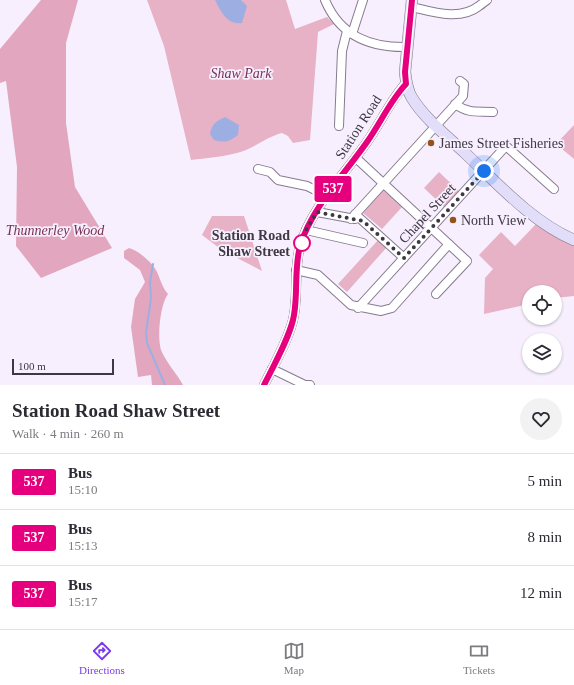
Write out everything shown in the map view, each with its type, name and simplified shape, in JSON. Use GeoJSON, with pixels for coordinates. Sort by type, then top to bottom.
{"type":"FeatureCollection","features":[{"type":"Feature","properties":{"kind":"main road"},"geometry":{"type":"LineString","coordinates":[[412,3],[406,84],[412,97],[436,126],[538,220],[559,234],[574,240]]}},
{"type":"Feature","properties":{"kind":"street"},"geometry":{"type":"LineString","coordinates":[[324,0],[334,19],[349,33],[375,44],[408,47]]}},
{"type":"Feature","properties":{"kind":"street"},"geometry":{"type":"LineString","coordinates":[[338,126],[342,51],[363,0]]}},
{"type":"Feature","properties":{"kind":"street"},"geometry":{"type":"LineString","coordinates":[[412,3],[446,14],[457,14],[474,10],[486,0]]}},
{"type":"Feature","properties":{"kind":"street"},"geometry":{"type":"LineString","coordinates":[[353,216],[463,96],[464,84],[460,81]]}},
{"type":"Feature","properties":{"kind":"street","name":"Station Road"},"geometry":{"type":"LineString","coordinates":[[264,385],[294,317],[296,270],[300,246],[306,230],[327,196],[356,158],[397,94],[406,84]]}},
{"type":"Feature","properties":{"kind":"street"},"geometry":{"type":"LineString","coordinates":[[455,104],[468,112],[481,110],[493,112]]}},
{"type":"Feature","properties":{"kind":"street","name":"Chapel Street"},"geometry":{"type":"LineString","coordinates":[[354,307],[404,258],[506,146],[554,189]]}},
{"type":"Feature","properties":{"kind":"street"},"geometry":{"type":"LineString","coordinates":[[356,158],[467,261],[436,294]]}},
{"type":"Feature","properties":{"kind":"street"},"geometry":{"type":"LineString","coordinates":[[258,169],[270,172],[278,180],[307,186],[327,196]]}},
{"type":"Feature","properties":{"kind":"street"},"geometry":{"type":"LineString","coordinates":[[317,212],[353,216],[363,221],[404,258]]}},
{"type":"Feature","properties":{"kind":"street"},"geometry":{"type":"LineString","coordinates":[[306,230],[363,243]]}},
{"type":"Feature","properties":{"kind":"street"},"geometry":{"type":"LineString","coordinates":[[296,270],[318,275],[354,307],[380,310],[392,308],[449,244]]}},
{"type":"Feature","properties":{"kind":"street"},"geometry":{"type":"LineString","coordinates":[[272,369],[306,385],[310,385]]}},
{"type":"Feature","properties":{"kind":"green space","name":"Thunnerley Wood"},"geometry":{"type":"Polygon","coordinates":[[[41,0],[78,0],[66,43],[66,123],[75,187],[112,248],[41,278],[16,246],[17,167],[6,81],[0,83],[0,49],[41,0]]]}},
{"type":"Feature","properties":{"kind":"green space","name":"Shaw Park"},"geometry":{"type":"Polygon","coordinates":[[[147,0],[286,0],[295,29],[327,17],[334,24],[318,32],[310,140],[293,143],[288,136],[282,133],[270,137],[249,149],[237,153],[191,160],[164,46],[147,0]]]}},
{"type":"Feature","properties":{"kind":"green space"},"geometry":{"type":"Polygon","coordinates":[[[574,125],[574,159],[556,144],[574,125]]]}},
{"type":"Feature","properties":{"kind":"green space"},"geometry":{"type":"Polygon","coordinates":[[[439,172],[459,191],[444,207],[424,188],[439,172]]]}},
{"type":"Feature","properties":{"kind":"green space"},"geometry":{"type":"Polygon","coordinates":[[[383,190],[402,207],[382,229],[363,213],[383,190]]]}},
{"type":"Feature","properties":{"kind":"green space"},"geometry":{"type":"Polygon","coordinates":[[[212,216],[244,216],[262,271],[222,250],[202,235],[212,216]]]}},
{"type":"Feature","properties":{"kind":"green space"},"geometry":{"type":"Polygon","coordinates":[[[536,224],[554,236],[574,245],[574,296],[562,297],[562,285],[522,285],[522,306],[484,314],[485,278],[493,269],[479,255],[501,232],[515,246],[536,224]]]}},
{"type":"Feature","properties":{"kind":"green space"},"geometry":{"type":"Polygon","coordinates":[[[379,239],[387,247],[347,292],[338,284],[379,239]]]}},
{"type":"Feature","properties":{"kind":"green space"},"geometry":{"type":"Polygon","coordinates":[[[129,248],[149,261],[157,272],[168,294],[161,313],[159,329],[160,344],[163,354],[183,385],[152,385],[151,375],[138,377],[131,327],[135,299],[145,282],[140,270],[124,258],[124,251],[129,248]]]}},
{"type":"Feature","properties":{"kind":"water"},"geometry":{"type":"Polygon","coordinates":[[[215,0],[241,0],[247,6],[242,23],[228,20],[222,13],[215,0]]]}},
{"type":"Feature","properties":{"kind":"water"},"geometry":{"type":"Polygon","coordinates":[[[225,117],[239,125],[238,135],[227,141],[214,140],[210,134],[213,125],[225,117]]]}},
{"type":"Feature","properties":{"kind":"waterway"},"geometry":{"type":"LineString","coordinates":[[153,264],[150,282],[151,298],[146,333],[147,343],[165,385]]}},
{"type":"Feature","properties":{"kind":"bus line","name":"537"},"geometry":{"type":"LineString","coordinates":[[264,385],[294,317],[296,270],[300,246],[306,230],[324,199],[369,140],[397,94],[406,84],[405,72],[412,0]]}},
{"type":"Feature","properties":{"kind":"place","name":"James Street Fisheries"},"geometry":{"type":"Point","coordinates":[431,143]}},
{"type":"Feature","properties":{"kind":"place","name":"North View"},"geometry":{"type":"Point","coordinates":[453,220]}},
{"type":"Feature","properties":{"kind":"place","name":"Station Road Shaw Street"},"geometry":{"type":"Point","coordinates":[302,243]}},
{"type":"Feature","properties":{"kind":"route"},"geometry":{"type":"LineString","coordinates":[[302,243],[300,246],[306,230],[317,212],[363,221],[404,258],[484,171]]}}]}
